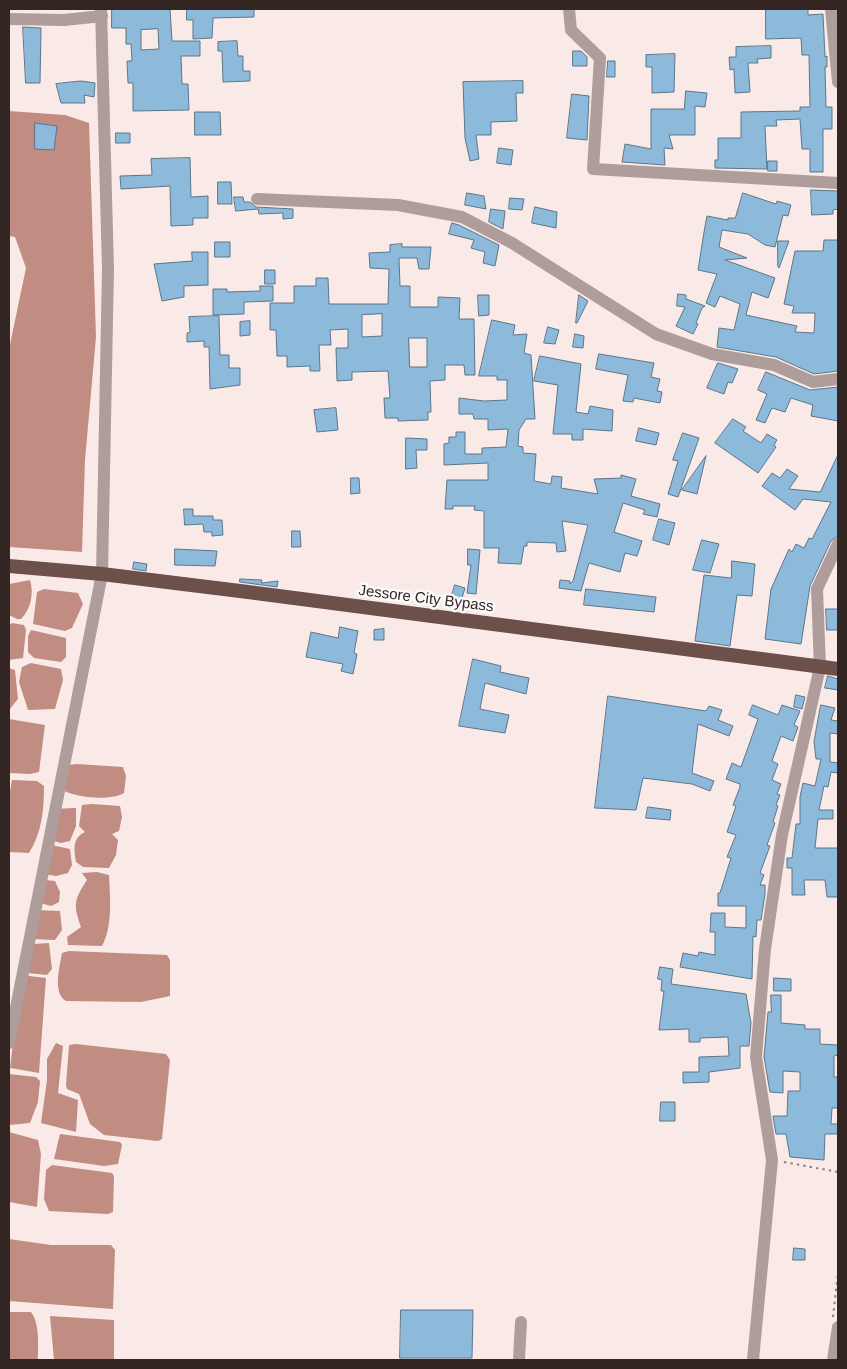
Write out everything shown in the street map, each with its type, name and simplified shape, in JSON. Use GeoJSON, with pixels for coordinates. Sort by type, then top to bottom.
{"type":"FeatureCollection","features":[{"type":"Feature","properties":{"kind":"highway","name":"Jessore City Bypass"},"geometry":{"type":"LineString","coordinates":[[9,566],[102,574],[838,669]]}},
{"type":"Feature","properties":{"kind":"street"},"geometry":{"type":"LineString","coordinates":[[569,9],[571,30],[600,58],[593,169],[838,183]]}},
{"type":"Feature","properties":{"kind":"street"},"geometry":{"type":"LineString","coordinates":[[831,9],[838,82]]}},
{"type":"Feature","properties":{"kind":"street"},"geometry":{"type":"LineString","coordinates":[[9,19],[21,14],[64,20],[101,12],[108,269],[102,574],[9,1042]]}},
{"type":"Feature","properties":{"kind":"street"},"geometry":{"type":"LineString","coordinates":[[256,198],[398,205],[462,217],[512,244],[656,334],[712,354],[774,365],[813,382],[838,379]]}},
{"type":"Feature","properties":{"kind":"street"},"geometry":{"type":"LineString","coordinates":[[752,1360],[772,1160],[756,1057],[765,949],[782,834],[820,667],[817,589],[838,544]]}},
{"type":"Feature","properties":{"kind":"street"},"geometry":{"type":"LineString","coordinates":[[519,1360],[521,1322]]}},
{"type":"Feature","properties":{"kind":"street"},"geometry":{"type":"LineString","coordinates":[[833,1360],[838,1327]]}},
{"type":"Feature","properties":{"kind":"path"},"geometry":{"type":"LineString","coordinates":[[772,1160],[838,1172]]}},
{"type":"Feature","properties":{"kind":"shaded area"},"geometry":{"type":"Polygon","coordinates":[[[9,111],[65,115],[89,123],[96,337],[85,460],[82,552],[9,547],[9,349],[26,268],[15,237],[9,236],[9,111]]]}},
{"type":"Feature","properties":{"kind":"shaded area"},"geometry":{"type":"Polygon","coordinates":[[[30,580],[32,595],[29,606],[21,619],[17,619],[9,615],[9,584],[30,580]]]}},
{"type":"Feature","properties":{"kind":"shaded area"},"geometry":{"type":"Polygon","coordinates":[[[44,589],[78,593],[83,604],[72,628],[65,631],[33,624],[37,592],[44,589]]]}},
{"type":"Feature","properties":{"kind":"shaded area"},"geometry":{"type":"Polygon","coordinates":[[[12,623],[24,625],[26,630],[23,658],[9,660],[9,625],[12,623]]]}},
{"type":"Feature","properties":{"kind":"shaded area"},"geometry":{"type":"Polygon","coordinates":[[[31,630],[66,638],[66,657],[61,662],[34,658],[28,652],[28,636],[31,630]]]}},
{"type":"Feature","properties":{"kind":"shaded area"},"geometry":{"type":"Polygon","coordinates":[[[31,663],[61,669],[63,680],[55,709],[28,710],[19,682],[22,667],[31,663]]]}},
{"type":"Feature","properties":{"kind":"shaded area"},"geometry":{"type":"Polygon","coordinates":[[[9,668],[15,670],[18,699],[9,710],[9,668]]]}},
{"type":"Feature","properties":{"kind":"shaded area"},"geometry":{"type":"Polygon","coordinates":[[[9,719],[45,725],[39,772],[30,774],[9,773],[9,719]]]}},
{"type":"Feature","properties":{"kind":"shaded area"},"geometry":{"type":"Polygon","coordinates":[[[68,765],[123,767],[126,776],[124,793],[111,797],[94,798],[76,795],[63,790],[68,765]]]}},
{"type":"Feature","properties":{"kind":"shaded area"},"geometry":{"type":"Polygon","coordinates":[[[12,780],[37,781],[44,786],[41,821],[37,837],[29,853],[9,852],[9,797],[12,780]]]}},
{"type":"Feature","properties":{"kind":"shaded area"},"geometry":{"type":"Polygon","coordinates":[[[82,805],[120,806],[122,817],[119,831],[112,834],[118,840],[116,855],[109,868],[83,867],[76,862],[76,841],[85,832],[79,826],[82,805]]]}},
{"type":"Feature","properties":{"kind":"shaded area"},"geometry":{"type":"Polygon","coordinates":[[[76,808],[76,826],[70,841],[61,843],[50,840],[51,809],[76,808]]]}},
{"type":"Feature","properties":{"kind":"shaded area"},"geometry":{"type":"Polygon","coordinates":[[[51,845],[70,849],[72,865],[68,873],[56,876],[45,874],[51,845]]]}},
{"type":"Feature","properties":{"kind":"shaded area"},"geometry":{"type":"Polygon","coordinates":[[[97,872],[109,875],[110,912],[106,938],[102,946],[68,945],[67,937],[81,927],[76,902],[87,880],[82,873],[97,872]]]}},
{"type":"Feature","properties":{"kind":"shaded area"},"geometry":{"type":"Polygon","coordinates":[[[44,880],[55,881],[60,892],[59,902],[51,906],[37,902],[44,880]]]}},
{"type":"Feature","properties":{"kind":"shaded area"},"geometry":{"type":"Polygon","coordinates":[[[36,910],[60,911],[62,930],[55,940],[33,939],[36,910]]]}},
{"type":"Feature","properties":{"kind":"shaded area"},"geometry":{"type":"Polygon","coordinates":[[[49,943],[52,969],[47,975],[28,973],[34,944],[49,943]]]}},
{"type":"Feature","properties":{"kind":"shaded area"},"geometry":{"type":"Polygon","coordinates":[[[69,951],[167,955],[170,960],[170,996],[141,1002],[66,1001],[59,992],[58,979],[62,953],[69,951]]]}},
{"type":"Feature","properties":{"kind":"shaded area"},"geometry":{"type":"Polygon","coordinates":[[[21,975],[46,978],[39,1073],[10,1068],[21,975]]]}},
{"type":"Feature","properties":{"kind":"shaded area"},"geometry":{"type":"Polygon","coordinates":[[[56,1043],[63,1046],[58,1093],[78,1100],[76,1132],[41,1123],[47,1080],[47,1059],[56,1043]]]}},
{"type":"Feature","properties":{"kind":"shaded area"},"geometry":{"type":"Polygon","coordinates":[[[76,1044],[166,1054],[170,1060],[162,1139],[158,1141],[104,1135],[90,1124],[79,1094],[67,1089],[66,1085],[69,1045],[76,1044]]]}},
{"type":"Feature","properties":{"kind":"shaded area"},"geometry":{"type":"Polygon","coordinates":[[[9,1074],[36,1077],[40,1081],[38,1102],[30,1123],[9,1125],[9,1074]]]}},
{"type":"Feature","properties":{"kind":"shaded area"},"geometry":{"type":"Polygon","coordinates":[[[9,1132],[38,1140],[41,1154],[37,1207],[9,1202],[9,1132]]]}},
{"type":"Feature","properties":{"kind":"shaded area"},"geometry":{"type":"Polygon","coordinates":[[[60,1134],[120,1142],[122,1145],[118,1164],[104,1166],[54,1159],[60,1134]]]}},
{"type":"Feature","properties":{"kind":"shaded area"},"geometry":{"type":"Polygon","coordinates":[[[52,1165],[112,1173],[114,1176],[113,1212],[108,1214],[49,1211],[44,1199],[46,1170],[52,1165]]]}},
{"type":"Feature","properties":{"kind":"shaded area"},"geometry":{"type":"Polygon","coordinates":[[[9,1239],[51,1245],[111,1245],[115,1250],[113,1309],[9,1301],[9,1239]]]}},
{"type":"Feature","properties":{"kind":"shaded area"},"geometry":{"type":"Polygon","coordinates":[[[9,1312],[31,1312],[36,1322],[38,1360],[9,1360],[9,1312]]]}},
{"type":"Feature","properties":{"kind":"shaded area"},"geometry":{"type":"Polygon","coordinates":[[[50,1316],[114,1320],[114,1360],[54,1360],[50,1316]]]}},
{"type":"Feature","properties":{"kind":"building"},"geometry":{"type":"Polygon","coordinates":[[[112,9],[170,9],[172,41],[200,41],[200,56],[181,56],[182,84],[188,84],[189,110],[133,111],[133,83],[128,83],[127,61],[132,61],[131,44],[126,44],[126,28],[112,28],[112,9]],[[158,29],[141,30],[141,50],[159,49],[158,29]]]}},
{"type":"Feature","properties":{"kind":"building"},"geometry":{"type":"Polygon","coordinates":[[[187,9],[254,9],[254,17],[213,18],[212,38],[193,39],[193,20],[187,20],[187,9]]]}},
{"type":"Feature","properties":{"kind":"building"},"geometry":{"type":"Polygon","coordinates":[[[766,9],[808,9],[808,15],[823,14],[825,57],[827,56],[827,67],[825,67],[826,107],[832,107],[832,129],[823,129],[823,172],[810,172],[810,149],[802,149],[800,119],[776,120],[777,126],[765,126],[767,169],[715,168],[715,160],[718,160],[718,138],[741,138],[741,112],[800,111],[800,107],[810,107],[809,55],[802,55],[801,38],[766,39],[766,9]]]}},
{"type":"Feature","properties":{"kind":"building"},"geometry":{"type":"Polygon","coordinates":[[[23,27],[41,28],[40,83],[26,83],[23,27]]]}},
{"type":"Feature","properties":{"kind":"building"},"geometry":{"type":"Polygon","coordinates":[[[237,41],[238,56],[243,56],[243,71],[250,71],[250,81],[223,82],[222,51],[218,51],[218,42],[237,41]]]}},
{"type":"Feature","properties":{"kind":"building"},"geometry":{"type":"Polygon","coordinates":[[[771,46],[771,58],[757,59],[758,63],[748,63],[750,92],[735,93],[734,69],[730,70],[729,57],[736,57],[736,47],[771,46]]]}},
{"type":"Feature","properties":{"kind":"building"},"geometry":{"type":"Polygon","coordinates":[[[573,51],[581,51],[587,57],[587,66],[573,66],[573,51]]]}},
{"type":"Feature","properties":{"kind":"building"},"geometry":{"type":"Polygon","coordinates":[[[675,54],[674,92],[652,93],[652,67],[646,67],[646,55],[675,54]]]}},
{"type":"Feature","properties":{"kind":"building"},"geometry":{"type":"Polygon","coordinates":[[[608,61],[615,61],[615,77],[607,77],[608,61]]]}},
{"type":"Feature","properties":{"kind":"building"},"geometry":{"type":"Polygon","coordinates":[[[81,81],[95,83],[94,97],[84,95],[85,103],[61,103],[56,84],[81,81]]]}},
{"type":"Feature","properties":{"kind":"building"},"geometry":{"type":"Polygon","coordinates":[[[523,81],[523,93],[516,93],[517,121],[491,122],[491,135],[476,135],[479,159],[470,161],[465,138],[463,82],[523,81]]]}},
{"type":"Feature","properties":{"kind":"building"},"geometry":{"type":"Polygon","coordinates":[[[686,91],[707,93],[705,107],[695,106],[695,135],[669,135],[673,149],[664,148],[665,165],[622,162],[625,144],[651,149],[651,109],[684,109],[686,91]]]}},
{"type":"Feature","properties":{"kind":"building"},"geometry":{"type":"Polygon","coordinates":[[[572,94],[589,96],[587,140],[567,138],[572,94]]]}},
{"type":"Feature","properties":{"kind":"building"},"geometry":{"type":"Polygon","coordinates":[[[195,112],[220,112],[221,135],[195,135],[195,112]]]}},
{"type":"Feature","properties":{"kind":"building"},"geometry":{"type":"Polygon","coordinates":[[[35,123],[57,126],[54,150],[35,149],[35,123]]]}},
{"type":"Feature","properties":{"kind":"building"},"geometry":{"type":"Polygon","coordinates":[[[116,133],[130,133],[130,143],[116,143],[116,133]]]}},
{"type":"Feature","properties":{"kind":"building"},"geometry":{"type":"Polygon","coordinates":[[[499,148],[513,150],[511,165],[497,163],[499,148]]]}},
{"type":"Feature","properties":{"kind":"building"},"geometry":{"type":"Polygon","coordinates":[[[190,158],[191,197],[208,196],[208,218],[193,218],[193,225],[171,226],[170,186],[121,189],[120,176],[152,175],[151,159],[190,158]]]}},
{"type":"Feature","properties":{"kind":"building"},"geometry":{"type":"Polygon","coordinates":[[[768,161],[777,161],[777,171],[768,171],[768,161]]]}},
{"type":"Feature","properties":{"kind":"building"},"geometry":{"type":"Polygon","coordinates":[[[218,182],[231,182],[232,204],[218,204],[218,182]]]}},
{"type":"Feature","properties":{"kind":"building"},"geometry":{"type":"Polygon","coordinates":[[[811,190],[838,191],[838,209],[833,210],[833,214],[812,215],[811,190]]]}},
{"type":"Feature","properties":{"kind":"building"},"geometry":{"type":"Polygon","coordinates":[[[467,193],[484,196],[486,209],[465,205],[467,193]]]}},
{"type":"Feature","properties":{"kind":"building"},"geometry":{"type":"Polygon","coordinates":[[[743,193],[776,204],[777,201],[791,205],[788,216],[783,215],[775,247],[765,245],[748,234],[722,230],[719,247],[747,258],[725,260],[775,278],[768,298],[752,292],[746,315],[797,326],[795,332],[814,333],[815,313],[792,313],[794,306],[784,304],[795,251],[823,251],[824,240],[838,240],[838,371],[814,374],[776,357],[717,347],[719,328],[734,330],[740,304],[720,296],[715,307],[706,303],[717,274],[698,270],[704,232],[707,216],[728,220],[728,218],[735,218],[743,193]]]}},
{"type":"Feature","properties":{"kind":"building"},"geometry":{"type":"Polygon","coordinates":[[[234,197],[243,197],[244,202],[250,202],[256,207],[293,209],[293,218],[283,219],[283,213],[259,214],[258,209],[236,211],[234,197]]]}},
{"type":"Feature","properties":{"kind":"building"},"geometry":{"type":"Polygon","coordinates":[[[510,198],[524,199],[522,210],[509,209],[510,198]]]}},
{"type":"Feature","properties":{"kind":"building"},"geometry":{"type":"Polygon","coordinates":[[[535,207],[557,212],[556,228],[532,223],[535,207]]]}},
{"type":"Feature","properties":{"kind":"building"},"geometry":{"type":"Polygon","coordinates":[[[491,209],[505,211],[503,229],[489,222],[491,209]]]}},
{"type":"Feature","properties":{"kind":"building"},"geometry":{"type":"Polygon","coordinates":[[[452,223],[499,245],[495,266],[483,263],[485,252],[471,248],[474,240],[449,234],[452,223]]]}},
{"type":"Feature","properties":{"kind":"building"},"geometry":{"type":"Polygon","coordinates":[[[778,241],[789,241],[779,268],[778,267],[778,241]]]}},
{"type":"Feature","properties":{"kind":"building"},"geometry":{"type":"Polygon","coordinates":[[[215,242],[230,242],[230,257],[215,257],[215,242]]]}},
{"type":"Feature","properties":{"kind":"building"},"geometry":{"type":"Polygon","coordinates":[[[402,244],[402,247],[431,247],[429,269],[419,269],[417,258],[399,258],[400,286],[410,286],[410,307],[438,307],[438,297],[460,298],[459,319],[474,319],[475,375],[465,375],[464,365],[445,365],[445,380],[430,381],[431,412],[428,412],[428,420],[398,421],[398,418],[385,418],[384,398],[390,398],[388,371],[352,372],[352,380],[337,381],[336,348],[348,348],[348,329],[330,330],[331,345],[319,345],[320,371],[310,371],[310,366],[287,367],[287,356],[277,356],[276,330],[270,330],[270,303],[294,303],[294,286],[316,286],[316,278],[328,278],[329,304],[388,304],[389,269],[370,268],[369,253],[390,252],[390,245],[402,244]],[[382,314],[362,315],[362,337],[382,336],[382,314]],[[409,338],[410,367],[427,367],[427,338],[409,338]]]}},
{"type":"Feature","properties":{"kind":"building"},"geometry":{"type":"Polygon","coordinates":[[[192,252],[208,252],[208,285],[184,286],[184,297],[162,301],[154,264],[192,261],[192,252]]]}},
{"type":"Feature","properties":{"kind":"building"},"geometry":{"type":"Polygon","coordinates":[[[265,270],[275,270],[275,284],[265,284],[265,270]]]}},
{"type":"Feature","properties":{"kind":"building"},"geometry":{"type":"Polygon","coordinates":[[[260,286],[273,286],[273,301],[244,302],[244,314],[213,315],[213,289],[227,289],[227,292],[260,291],[260,286]]]}},
{"type":"Feature","properties":{"kind":"building"},"geometry":{"type":"Polygon","coordinates":[[[678,294],[686,295],[686,299],[705,306],[702,308],[693,334],[676,326],[685,307],[677,306],[678,294]]]}},
{"type":"Feature","properties":{"kind":"building"},"geometry":{"type":"Polygon","coordinates":[[[478,295],[489,295],[489,315],[479,316],[478,295]]]}},
{"type":"Feature","properties":{"kind":"building"},"geometry":{"type":"Polygon","coordinates":[[[579,295],[588,301],[576,323],[579,295]]]}},
{"type":"Feature","properties":{"kind":"building"},"geometry":{"type":"Polygon","coordinates":[[[219,316],[220,355],[229,355],[229,368],[240,368],[240,385],[210,389],[209,347],[204,347],[204,341],[187,342],[187,333],[190,332],[189,317],[219,316]]]}},
{"type":"Feature","properties":{"kind":"building"},"geometry":{"type":"Polygon","coordinates":[[[492,320],[515,325],[513,335],[527,334],[524,353],[531,355],[535,419],[526,419],[519,430],[518,446],[523,447],[523,453],[536,454],[534,481],[551,484],[552,476],[562,477],[561,488],[598,494],[594,479],[621,478],[621,475],[636,479],[631,496],[660,504],[657,517],[643,514],[645,510],[623,503],[614,532],[642,541],[637,556],[625,553],[620,572],[589,563],[581,591],[559,588],[560,580],[570,581],[570,584],[573,581],[588,525],[562,521],[566,551],[557,552],[556,543],[527,542],[527,546],[524,546],[521,564],[498,563],[499,548],[484,548],[484,511],[474,510],[475,506],[453,506],[453,509],[445,509],[447,480],[488,480],[488,463],[444,465],[444,444],[449,443],[449,437],[456,437],[456,432],[465,432],[465,454],[482,454],[482,448],[506,447],[508,429],[488,430],[488,419],[474,419],[473,414],[459,414],[459,398],[484,401],[507,400],[507,380],[497,380],[497,376],[479,376],[492,320]]]}},
{"type":"Feature","properties":{"kind":"building"},"geometry":{"type":"Polygon","coordinates":[[[250,321],[250,335],[240,336],[240,322],[250,321]]]}},
{"type":"Feature","properties":{"kind":"building"},"geometry":{"type":"Polygon","coordinates":[[[548,327],[559,330],[555,344],[544,343],[548,327]]]}},
{"type":"Feature","properties":{"kind":"building"},"geometry":{"type":"Polygon","coordinates":[[[575,334],[584,336],[583,348],[573,347],[575,334]]]}},
{"type":"Feature","properties":{"kind":"building"},"geometry":{"type":"Polygon","coordinates":[[[599,354],[654,363],[651,377],[660,379],[657,391],[662,392],[660,403],[634,398],[633,402],[623,401],[628,375],[596,369],[599,354]]]}},
{"type":"Feature","properties":{"kind":"building"},"geometry":{"type":"Polygon","coordinates":[[[540,356],[581,364],[576,412],[588,414],[590,406],[613,410],[612,431],[583,429],[583,440],[572,440],[572,434],[553,434],[558,385],[534,381],[540,356]]]}},
{"type":"Feature","properties":{"kind":"building"},"geometry":{"type":"Polygon","coordinates":[[[718,363],[738,369],[732,383],[728,382],[724,394],[707,388],[718,363]]]}},
{"type":"Feature","properties":{"kind":"building"},"geometry":{"type":"Polygon","coordinates":[[[766,372],[810,390],[838,387],[838,421],[811,416],[813,405],[791,398],[785,412],[772,408],[765,423],[756,420],[767,394],[758,390],[766,372]]]}},
{"type":"Feature","properties":{"kind":"building"},"geometry":{"type":"Polygon","coordinates":[[[336,408],[338,430],[317,432],[314,410],[336,408]]]}},
{"type":"Feature","properties":{"kind":"building"},"geometry":{"type":"Polygon","coordinates":[[[733,419],[746,427],[743,431],[761,443],[767,434],[777,440],[774,445],[776,447],[758,473],[715,443],[733,419]]]}},
{"type":"Feature","properties":{"kind":"building"},"geometry":{"type":"Polygon","coordinates":[[[639,428],[659,433],[656,445],[636,441],[639,428]]]}},
{"type":"Feature","properties":{"kind":"building"},"geometry":{"type":"Polygon","coordinates":[[[683,433],[699,438],[678,497],[668,494],[678,461],[673,460],[683,433]]]}},
{"type":"Feature","properties":{"kind":"building"},"geometry":{"type":"Polygon","coordinates":[[[406,438],[427,439],[427,450],[416,450],[417,468],[406,469],[406,438]]]}},
{"type":"Feature","properties":{"kind":"building"},"geometry":{"type":"Polygon","coordinates":[[[838,455],[838,536],[831,541],[810,586],[801,644],[765,639],[771,589],[789,549],[792,552],[796,544],[804,548],[809,538],[812,539],[831,502],[803,499],[795,510],[762,486],[772,473],[780,478],[787,469],[798,476],[789,489],[820,492],[838,455]]]}},
{"type":"Feature","properties":{"kind":"building"},"geometry":{"type":"Polygon","coordinates":[[[706,456],[697,494],[682,490],[706,456]]]}},
{"type":"Feature","properties":{"kind":"building"},"geometry":{"type":"Polygon","coordinates":[[[351,478],[359,478],[360,493],[351,494],[351,478]]]}},
{"type":"Feature","properties":{"kind":"building"},"geometry":{"type":"Polygon","coordinates":[[[184,509],[193,509],[193,516],[213,516],[213,520],[222,520],[223,535],[212,536],[212,532],[204,532],[203,524],[185,525],[184,509]]]}},
{"type":"Feature","properties":{"kind":"building"},"geometry":{"type":"Polygon","coordinates":[[[659,519],[675,523],[669,545],[653,540],[659,519]]]}},
{"type":"Feature","properties":{"kind":"building"},"geometry":{"type":"Polygon","coordinates":[[[292,531],[300,531],[301,547],[292,547],[292,531]]]}},
{"type":"Feature","properties":{"kind":"building"},"geometry":{"type":"Polygon","coordinates":[[[702,540],[719,544],[710,573],[693,570],[702,540]]]}},
{"type":"Feature","properties":{"kind":"building"},"geometry":{"type":"Polygon","coordinates":[[[175,549],[217,551],[215,566],[175,565],[175,549]]]}},
{"type":"Feature","properties":{"kind":"building"},"geometry":{"type":"Polygon","coordinates":[[[468,549],[480,550],[476,594],[467,593],[471,565],[468,565],[468,549]]]}},
{"type":"Feature","properties":{"kind":"building"},"geometry":{"type":"Polygon","coordinates":[[[732,561],[755,564],[752,596],[737,595],[730,646],[695,641],[704,575],[731,578],[732,561]]]}},
{"type":"Feature","properties":{"kind":"building"},"geometry":{"type":"Polygon","coordinates":[[[134,562],[147,564],[146,571],[133,569],[134,562]]]}},
{"type":"Feature","properties":{"kind":"building"},"geometry":{"type":"Polygon","coordinates":[[[240,579],[262,580],[261,583],[278,581],[277,587],[240,582],[240,579]]]}},
{"type":"Feature","properties":{"kind":"building"},"geometry":{"type":"Polygon","coordinates":[[[455,585],[465,588],[459,608],[449,605],[455,585]]]}},
{"type":"Feature","properties":{"kind":"building"},"geometry":{"type":"Polygon","coordinates":[[[586,589],[656,597],[654,612],[584,605],[586,589]]]}},
{"type":"Feature","properties":{"kind":"building"},"geometry":{"type":"Polygon","coordinates":[[[826,609],[838,609],[838,630],[827,630],[826,609]]]}},
{"type":"Feature","properties":{"kind":"building"},"geometry":{"type":"Polygon","coordinates":[[[340,627],[358,631],[354,653],[357,654],[353,674],[341,671],[343,664],[306,657],[311,632],[338,638],[340,627]]]}},
{"type":"Feature","properties":{"kind":"building"},"geometry":{"type":"Polygon","coordinates":[[[384,629],[384,640],[374,640],[374,630],[384,629]]]}},
{"type":"Feature","properties":{"kind":"building"},"geometry":{"type":"Polygon","coordinates":[[[473,659],[501,666],[500,672],[529,678],[526,694],[485,683],[480,709],[509,715],[505,733],[459,726],[473,659]]]}},
{"type":"Feature","properties":{"kind":"building"},"geometry":{"type":"Polygon","coordinates":[[[828,676],[838,679],[838,690],[825,688],[828,676]]]}},
{"type":"Feature","properties":{"kind":"building"},"geometry":{"type":"Polygon","coordinates":[[[796,695],[805,697],[802,709],[794,707],[796,695]]]}},
{"type":"Feature","properties":{"kind":"building"},"geometry":{"type":"Polygon","coordinates":[[[608,696],[706,711],[709,706],[722,710],[718,720],[733,726],[729,736],[698,724],[692,773],[714,781],[710,791],[692,784],[643,778],[636,810],[595,808],[608,696]]]}},
{"type":"Feature","properties":{"kind":"building"},"geometry":{"type":"Polygon","coordinates":[[[753,705],[778,715],[782,705],[800,711],[794,725],[798,727],[793,741],[781,736],[772,761],[778,764],[772,780],[781,784],[777,794],[780,795],[776,805],[778,806],[773,822],[775,823],[767,845],[770,846],[760,873],[764,875],[760,885],[765,885],[765,894],[761,920],[757,920],[756,937],[753,936],[752,979],[680,967],[683,953],[698,956],[699,952],[715,955],[715,932],[710,932],[711,913],[725,913],[725,927],[746,928],[746,906],[718,906],[718,893],[720,893],[731,858],[727,857],[736,835],[727,832],[736,806],[733,805],[740,787],[740,784],[726,779],[732,763],[741,767],[758,719],[749,715],[753,705]]]}},
{"type":"Feature","properties":{"kind":"building"},"geometry":{"type":"Polygon","coordinates":[[[821,705],[835,708],[831,720],[838,721],[838,734],[830,733],[830,762],[838,763],[838,773],[831,772],[828,787],[824,786],[819,810],[833,810],[833,819],[818,819],[815,848],[838,848],[838,897],[827,897],[825,880],[804,880],[805,895],[792,895],[792,868],[787,868],[787,858],[792,858],[796,824],[800,824],[800,797],[803,783],[815,786],[821,759],[816,759],[814,742],[821,705]]]}},
{"type":"Feature","properties":{"kind":"building"},"geometry":{"type":"Polygon","coordinates":[[[648,807],[671,810],[670,820],[646,818],[648,807]]]}},
{"type":"Feature","properties":{"kind":"building"},"geometry":{"type":"Polygon","coordinates":[[[660,967],[673,969],[671,984],[746,994],[751,1023],[749,1046],[740,1046],[740,1068],[709,1072],[709,1082],[683,1083],[683,1072],[699,1072],[699,1057],[729,1056],[728,1037],[700,1038],[700,1042],[689,1042],[689,1029],[659,1030],[664,991],[661,991],[662,980],[658,979],[660,967]]]}},
{"type":"Feature","properties":{"kind":"building"},"geometry":{"type":"Polygon","coordinates":[[[774,978],[791,979],[791,991],[774,991],[774,978]]]}},
{"type":"Feature","properties":{"kind":"building"},"geometry":{"type":"Polygon","coordinates":[[[771,995],[781,995],[781,1023],[805,1025],[805,1029],[820,1029],[820,1044],[838,1045],[838,1055],[834,1056],[834,1077],[838,1077],[838,1108],[832,1108],[831,1124],[838,1124],[838,1134],[825,1134],[824,1160],[790,1157],[786,1134],[776,1134],[773,1116],[787,1116],[788,1091],[800,1091],[800,1072],[783,1071],[783,1093],[770,1092],[764,1057],[768,1012],[771,1012],[771,995]]]}},
{"type":"Feature","properties":{"kind":"building"},"geometry":{"type":"Polygon","coordinates":[[[661,1102],[675,1102],[675,1121],[660,1121],[661,1102]]]}},
{"type":"Feature","properties":{"kind":"building"},"geometry":{"type":"Polygon","coordinates":[[[794,1248],[805,1249],[805,1260],[793,1260],[794,1248]]]}},
{"type":"Feature","properties":{"kind":"building"},"geometry":{"type":"Polygon","coordinates":[[[401,1310],[473,1310],[472,1358],[400,1358],[401,1310]]]}}]}
